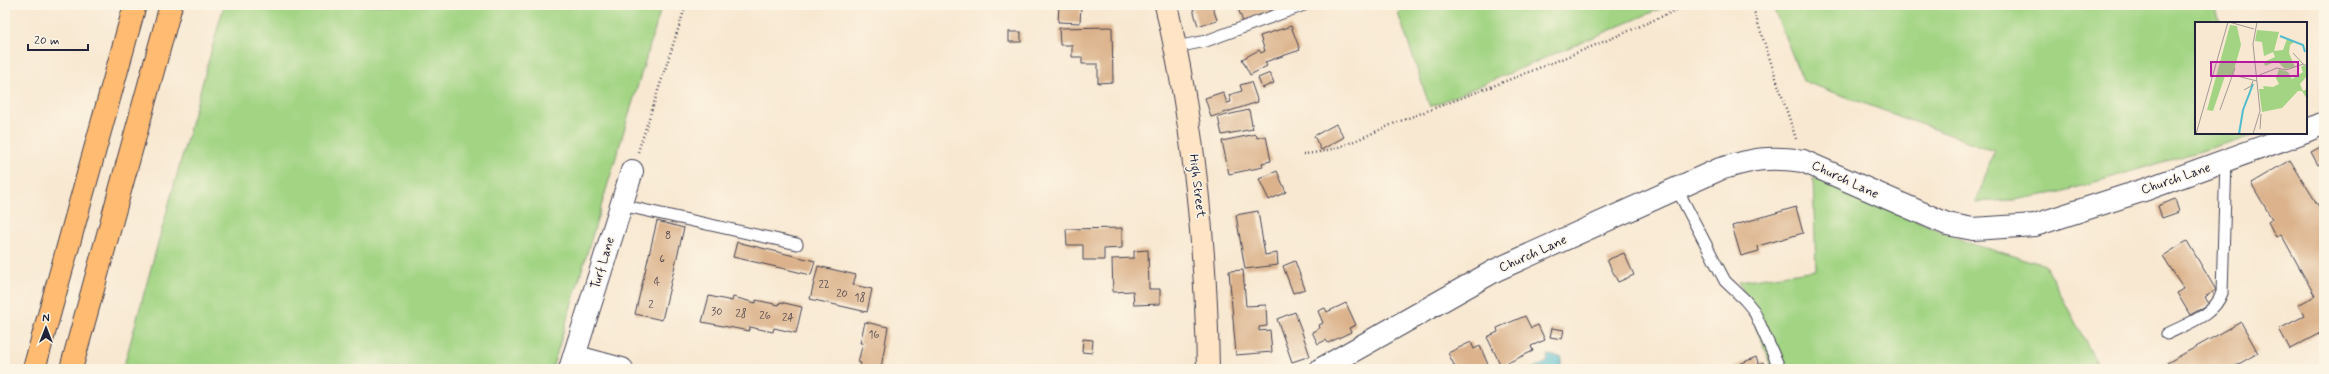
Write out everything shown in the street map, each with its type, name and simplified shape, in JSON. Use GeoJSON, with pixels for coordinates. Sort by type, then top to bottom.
{"type":"FeatureCollection","features":[{"type":"Feature","properties":{"kind":"highway"},"geometry":{"type":"LineString","coordinates":[[34,369],[135,5]]}},
{"type":"Feature","properties":{"kind":"highway"},"geometry":{"type":"LineString","coordinates":[[71,369],[171,5]]}},
{"type":"Feature","properties":{"kind":"main road","name":"High Street"},"geometry":{"type":"LineString","coordinates":[[1166,5],[1176,47],[1200,201],[1206,287],[1208,369]]}},
{"type":"Feature","properties":{"kind":"street"},"geometry":{"type":"LineString","coordinates":[[2307,131],[2324,123]]}},
{"type":"Feature","properties":{"kind":"street","name":"Church Lane"},"geometry":{"type":"LineString","coordinates":[[1321,369],[1496,270],[1720,169],[1755,158],[1780,158],[1803,161],[1947,224],[1972,229],[2034,224],[2147,189],[2298,134]]}},
{"type":"Feature","properties":{"kind":"street","name":"Turf Lane"},"geometry":{"type":"LineString","coordinates":[[572,362],[632,171]]}},
{"type":"Feature","properties":{"kind":"street"},"geometry":{"type":"LineString","coordinates":[[572,362],[622,369]]}},
{"type":"Feature","properties":{"kind":"lane"},"geometry":{"type":"LineString","coordinates":[[1176,47],[1206,41],[1304,5]]}},
{"type":"Feature","properties":{"kind":"lane"},"geometry":{"type":"LineString","coordinates":[[2167,334],[2212,310],[2220,298],[2226,161]]}},
{"type":"Feature","properties":{"kind":"lane"},"geometry":{"type":"LineString","coordinates":[[1676,189],[1725,281],[1754,311],[1780,369]]}},
{"type":"Feature","properties":{"kind":"lane"},"geometry":{"type":"LineString","coordinates":[[621,205],[797,244]]}},
{"type":"Feature","properties":{"kind":"path"},"geometry":{"type":"LineString","coordinates":[[632,171],[686,5]]}},
{"type":"Feature","properties":{"kind":"path"},"geometry":{"type":"LineString","coordinates":[[1303,154],[1323,153],[1338,148],[1383,127],[1506,81],[1647,24],[1687,5]]}},
{"type":"Feature","properties":{"kind":"path"},"geometry":{"type":"LineString","coordinates":[[1752,5],[1803,161]]}},
{"type":"Feature","properties":{"kind":"green space"},"geometry":{"type":"Polygon","coordinates":[[[224,5],[662,5],[552,369],[123,369],[224,5]]]}},
{"type":"Feature","properties":{"kind":"green space"},"geometry":{"type":"Polygon","coordinates":[[[1416,5],[1669,5],[1430,107],[1398,13],[1416,5]]]}},
{"type":"Feature","properties":{"kind":"green space"},"geometry":{"type":"Polygon","coordinates":[[[1772,5],[2214,5],[2219,22],[2195,22],[2195,134],[2251,134],[2252,136],[2061,192],[2013,200],[1976,202],[1994,151],[1803,81],[1772,5]]]}},
{"type":"Feature","properties":{"kind":"green space"},"geometry":{"type":"Polygon","coordinates":[[[1813,178],[1822,180],[1969,243],[2045,265],[2100,369],[1772,369],[1739,281],[1816,270],[1813,178]]]}},
{"type":"Feature","properties":{"kind":"water"},"geometry":{"type":"Polygon","coordinates":[[[1548,355],[1562,357],[1560,369],[1532,369],[1547,362],[1548,355]]]}},
{"type":"Feature","properties":{"kind":"building"},"geometry":{"type":"Polygon","coordinates":[[[1059,5],[1081,5],[1080,23],[1058,22],[1059,5]]]}},
{"type":"Feature","properties":{"kind":"building"},"geometry":{"type":"Polygon","coordinates":[[[1204,5],[1212,5],[1217,20],[1198,26],[1193,9],[1204,5]]]}},
{"type":"Feature","properties":{"kind":"building"},"geometry":{"type":"Polygon","coordinates":[[[1237,5],[1271,5],[1273,12],[1243,22],[1237,5]]]}},
{"type":"Feature","properties":{"kind":"building"},"geometry":{"type":"Polygon","coordinates":[[[1291,26],[1300,50],[1265,62],[1267,66],[1250,75],[1242,59],[1259,50],[1261,53],[1265,51],[1260,36],[1291,26]]]}},
{"type":"Feature","properties":{"kind":"building"},"geometry":{"type":"Polygon","coordinates":[[[1112,27],[1113,82],[1098,83],[1098,64],[1082,64],[1082,57],[1072,57],[1072,45],[1060,45],[1059,28],[1112,27]]]}},
{"type":"Feature","properties":{"kind":"building"},"geometry":{"type":"Polygon","coordinates":[[[1009,32],[1021,32],[1021,42],[1009,42],[1009,32]]]}},
{"type":"Feature","properties":{"kind":"building"},"geometry":{"type":"Polygon","coordinates":[[[1270,73],[1274,83],[1262,88],[1258,78],[1270,73]]]}},
{"type":"Feature","properties":{"kind":"building"},"geometry":{"type":"Polygon","coordinates":[[[1251,82],[1258,102],[1211,117],[1205,98],[1223,92],[1227,103],[1231,102],[1229,95],[1242,91],[1240,85],[1251,82]]]}},
{"type":"Feature","properties":{"kind":"building"},"geometry":{"type":"Polygon","coordinates":[[[1249,110],[1253,129],[1222,135],[1218,117],[1249,110]]]}},
{"type":"Feature","properties":{"kind":"building"},"geometry":{"type":"Polygon","coordinates":[[[1336,124],[1344,137],[1321,150],[1314,136],[1336,124]]]}},
{"type":"Feature","properties":{"kind":"building"},"geometry":{"type":"Polygon","coordinates":[[[1256,134],[1257,138],[1266,136],[1271,161],[1262,163],[1263,167],[1229,174],[1222,141],[1256,134]]]}},
{"type":"Feature","properties":{"kind":"building"},"geometry":{"type":"Polygon","coordinates":[[[2324,145],[2324,162],[2318,165],[2311,152],[2324,145]]]}},
{"type":"Feature","properties":{"kind":"building"},"geometry":{"type":"Polygon","coordinates":[[[2290,160],[2324,215],[2324,331],[2290,349],[2279,329],[2304,316],[2298,305],[2315,296],[2281,234],[2276,237],[2268,222],[2272,219],[2251,183],[2290,160]]]}},
{"type":"Feature","properties":{"kind":"building"},"geometry":{"type":"Polygon","coordinates":[[[1277,171],[1286,192],[1269,200],[1259,179],[1277,171]]]}},
{"type":"Feature","properties":{"kind":"building"},"geometry":{"type":"Polygon","coordinates":[[[2175,199],[2179,212],[2162,218],[2158,206],[2175,199]]]}},
{"type":"Feature","properties":{"kind":"building"},"geometry":{"type":"Polygon","coordinates":[[[1796,207],[1803,233],[1758,246],[1759,251],[1741,256],[1732,226],[1796,207]]]}},
{"type":"Feature","properties":{"kind":"building"},"geometry":{"type":"Polygon","coordinates":[[[1258,211],[1265,255],[1277,253],[1278,265],[1245,269],[1236,215],[1258,211]]]}},
{"type":"Feature","properties":{"kind":"building"},"geometry":{"type":"Polygon","coordinates":[[[657,221],[684,228],[662,320],[635,314],[657,221]]]}},
{"type":"Feature","properties":{"kind":"building"},"geometry":{"type":"Polygon","coordinates":[[[1122,228],[1122,248],[1104,249],[1104,260],[1083,260],[1083,245],[1067,245],[1066,229],[1122,228]]]}},
{"type":"Feature","properties":{"kind":"building"},"geometry":{"type":"Polygon","coordinates":[[[2187,241],[2216,290],[2205,297],[2209,304],[2190,315],[2177,293],[2184,289],[2163,256],[2187,241]]]}},
{"type":"Feature","properties":{"kind":"building"},"geometry":{"type":"Polygon","coordinates":[[[737,242],[815,261],[811,275],[733,257],[737,242]]]}},
{"type":"Feature","properties":{"kind":"building"},"geometry":{"type":"Polygon","coordinates":[[[1148,250],[1149,289],[1160,289],[1160,304],[1134,305],[1133,291],[1113,292],[1112,259],[1134,258],[1134,251],[1148,250]]]}},
{"type":"Feature","properties":{"kind":"building"},"geometry":{"type":"Polygon","coordinates":[[[1624,253],[1634,275],[1618,282],[1607,260],[1624,253]]]}},
{"type":"Feature","properties":{"kind":"building"},"geometry":{"type":"Polygon","coordinates":[[[1295,261],[1305,289],[1293,293],[1283,266],[1295,261]]]}},
{"type":"Feature","properties":{"kind":"building"},"geometry":{"type":"Polygon","coordinates":[[[818,266],[856,275],[853,285],[872,289],[867,312],[810,299],[818,266]]]}},
{"type":"Feature","properties":{"kind":"building"},"geometry":{"type":"Polygon","coordinates":[[[1243,270],[1246,306],[1266,305],[1267,326],[1259,327],[1259,331],[1270,330],[1272,352],[1236,355],[1229,271],[1243,270]]]}},
{"type":"Feature","properties":{"kind":"building"},"geometry":{"type":"Polygon","coordinates":[[[709,296],[732,301],[733,297],[756,303],[756,300],[779,305],[780,302],[802,307],[796,333],[774,328],[773,332],[750,327],[749,331],[702,322],[709,296]]]}},
{"type":"Feature","properties":{"kind":"building"},"geometry":{"type":"Polygon","coordinates":[[[1346,303],[1356,325],[1349,328],[1351,332],[1328,343],[1326,340],[1318,344],[1312,332],[1320,328],[1319,325],[1323,323],[1318,311],[1325,308],[1327,312],[1346,303]]]}},
{"type":"Feature","properties":{"kind":"building"},"geometry":{"type":"Polygon","coordinates":[[[1295,312],[1310,356],[1292,362],[1277,319],[1295,312]]]}},
{"type":"Feature","properties":{"kind":"building"},"geometry":{"type":"Polygon","coordinates":[[[1525,316],[1531,328],[1538,325],[1545,340],[1531,346],[1533,351],[1501,366],[1487,337],[1498,332],[1497,328],[1525,316]]]}},
{"type":"Feature","properties":{"kind":"building"},"geometry":{"type":"Polygon","coordinates":[[[865,322],[888,327],[881,368],[884,369],[859,369],[861,363],[858,362],[863,343],[860,343],[865,322]]]}},
{"type":"Feature","properties":{"kind":"building"},"geometry":{"type":"Polygon","coordinates":[[[2241,322],[2258,353],[2230,369],[2170,369],[2167,363],[2241,322]]]}},
{"type":"Feature","properties":{"kind":"building"},"geometry":{"type":"Polygon","coordinates":[[[1552,328],[1564,330],[1562,339],[1550,337],[1552,328]]]}},
{"type":"Feature","properties":{"kind":"building"},"geometry":{"type":"Polygon","coordinates":[[[1083,339],[1093,340],[1092,353],[1082,352],[1083,339]]]}},
{"type":"Feature","properties":{"kind":"building"},"geometry":{"type":"Polygon","coordinates":[[[1471,342],[1474,349],[1480,346],[1490,369],[1456,369],[1448,353],[1471,342]]]}},
{"type":"Feature","properties":{"kind":"building"},"geometry":{"type":"Polygon","coordinates":[[[1756,357],[1759,364],[1763,362],[1766,369],[1728,369],[1756,357]]]}}]}
